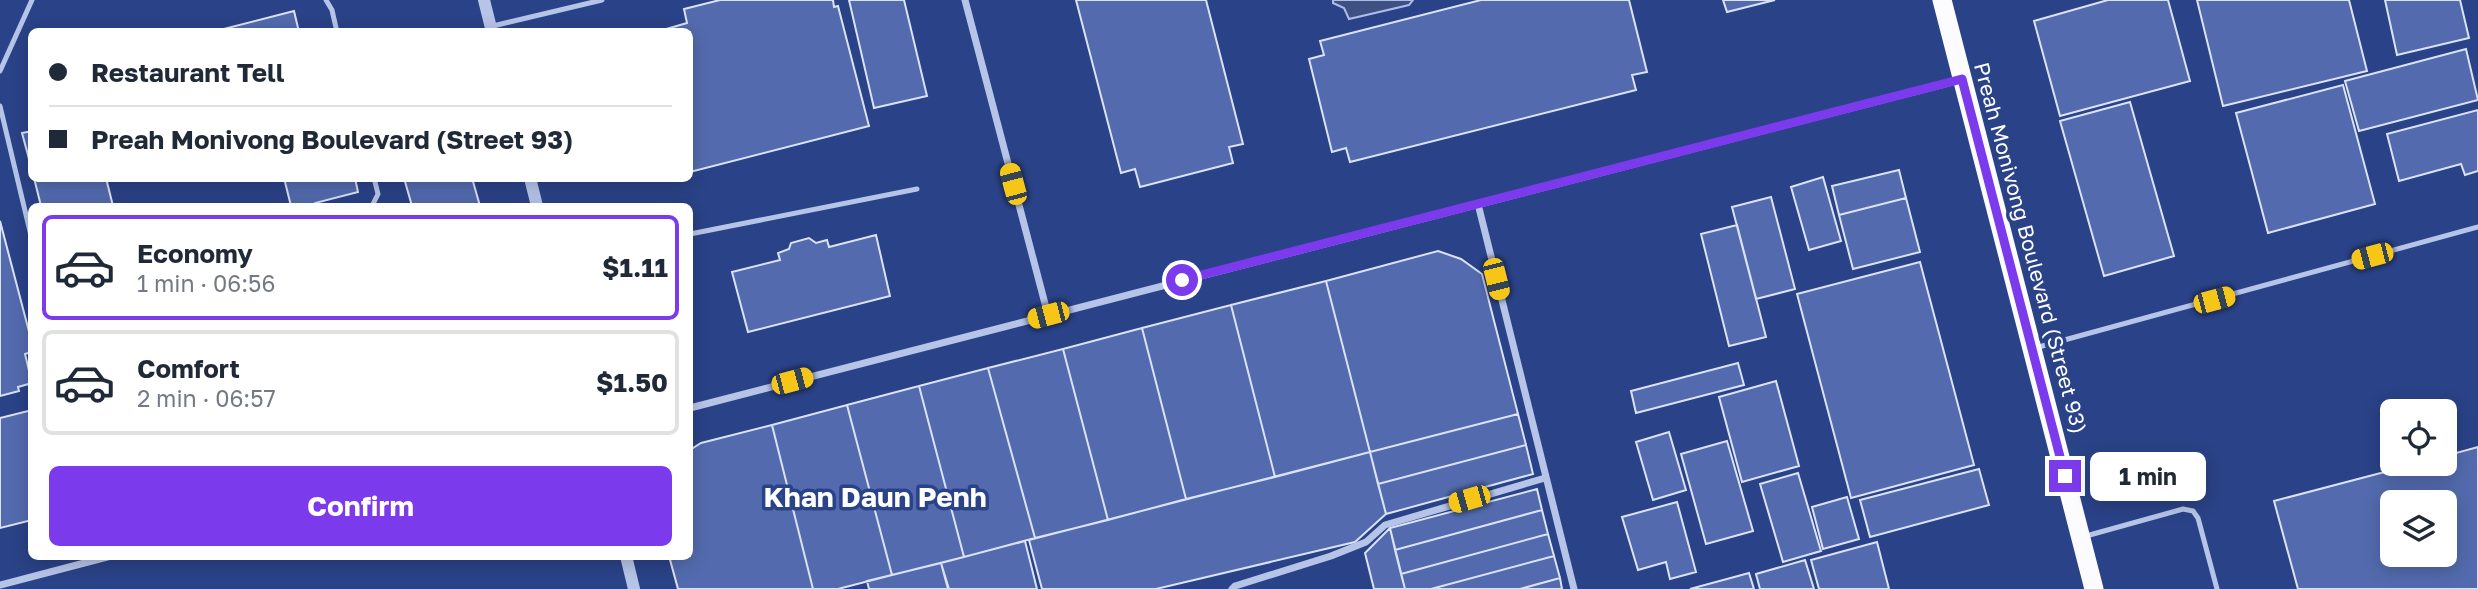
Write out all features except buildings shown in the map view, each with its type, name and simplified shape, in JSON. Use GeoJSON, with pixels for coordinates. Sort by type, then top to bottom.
{"type":"FeatureCollection","features":[{"type":"Feature","properties":{"kind":"highway","name":"Preah Monivong Boulevard (Street 93)"},"geometry":{"type":"LineString","coordinates":[[1942,0],[2094,589]]}},
{"type":"Feature","properties":{"kind":"street"},"geometry":{"type":"LineString","coordinates":[[484,0],[492,28]]}},
{"type":"Feature","properties":{"kind":"street"},"geometry":{"type":"LineString","coordinates":[[965,0],[1048,315]]}},
{"type":"Feature","properties":{"kind":"street"},"geometry":{"type":"LineString","coordinates":[[693,407],[1962,79]]}},
{"type":"Feature","properties":{"kind":"street"},"geometry":{"type":"LineString","coordinates":[[531,182],[536,203]]}},
{"type":"Feature","properties":{"kind":"street"},"geometry":{"type":"LineString","coordinates":[[1478,204],[1574,589]]}},
{"type":"Feature","properties":{"kind":"street"},"geometry":{"type":"LineString","coordinates":[[1232,589],[1234,586],[1331,556],[1366,542],[1385,525],[1545,478]]}},
{"type":"Feature","properties":{"kind":"street"},"geometry":{"type":"LineString","coordinates":[[0,585],[96,560]]}},
{"type":"Feature","properties":{"kind":"street"},"geometry":{"type":"LineString","coordinates":[[627,560],[634,589]]}},
{"type":"Feature","properties":{"kind":"lane"},"geometry":{"type":"LineString","coordinates":[[0,71],[32,0]]}},
{"type":"Feature","properties":{"kind":"lane"},"geometry":{"type":"LineString","coordinates":[[326,0],[332,10],[336,28]]}},
{"type":"Feature","properties":{"kind":"lane"},"geometry":{"type":"LineString","coordinates":[[496,28],[602,0]]}},
{"type":"Feature","properties":{"kind":"lane"},"geometry":{"type":"LineString","coordinates":[[0,106],[28,223]]}},
{"type":"Feature","properties":{"kind":"lane"},"geometry":{"type":"LineString","coordinates":[[373,203],[377,194],[375,182]]}},
{"type":"Feature","properties":{"kind":"lane"},"geometry":{"type":"LineString","coordinates":[[693,233],[918,189]]}},
{"type":"Feature","properties":{"kind":"lane"},"geometry":{"type":"LineString","coordinates":[[2032,349],[2478,227]]}},
{"type":"Feature","properties":{"kind":"lane"},"geometry":{"type":"LineString","coordinates":[[2081,537],[2183,509],[2193,512],[2198,518],[2217,589]]}},
{"type":"Feature","properties":{"kind":"water"},"geometry":{"type":"Polygon","coordinates":[[[1333,0],[1413,0],[1409,5],[1349,19],[1344,8],[1333,3],[1333,0]]]}},
{"type":"Feature","properties":{"kind":"district","name":"Khan Daun Penh"},"geometry":{"type":"Point","coordinates":[875,497]}},
{"type":"Feature","properties":{"kind":"route"},"geometry":{"type":"LineString","coordinates":[[1182,280],[1962,79],[2065,476]]}}]}
